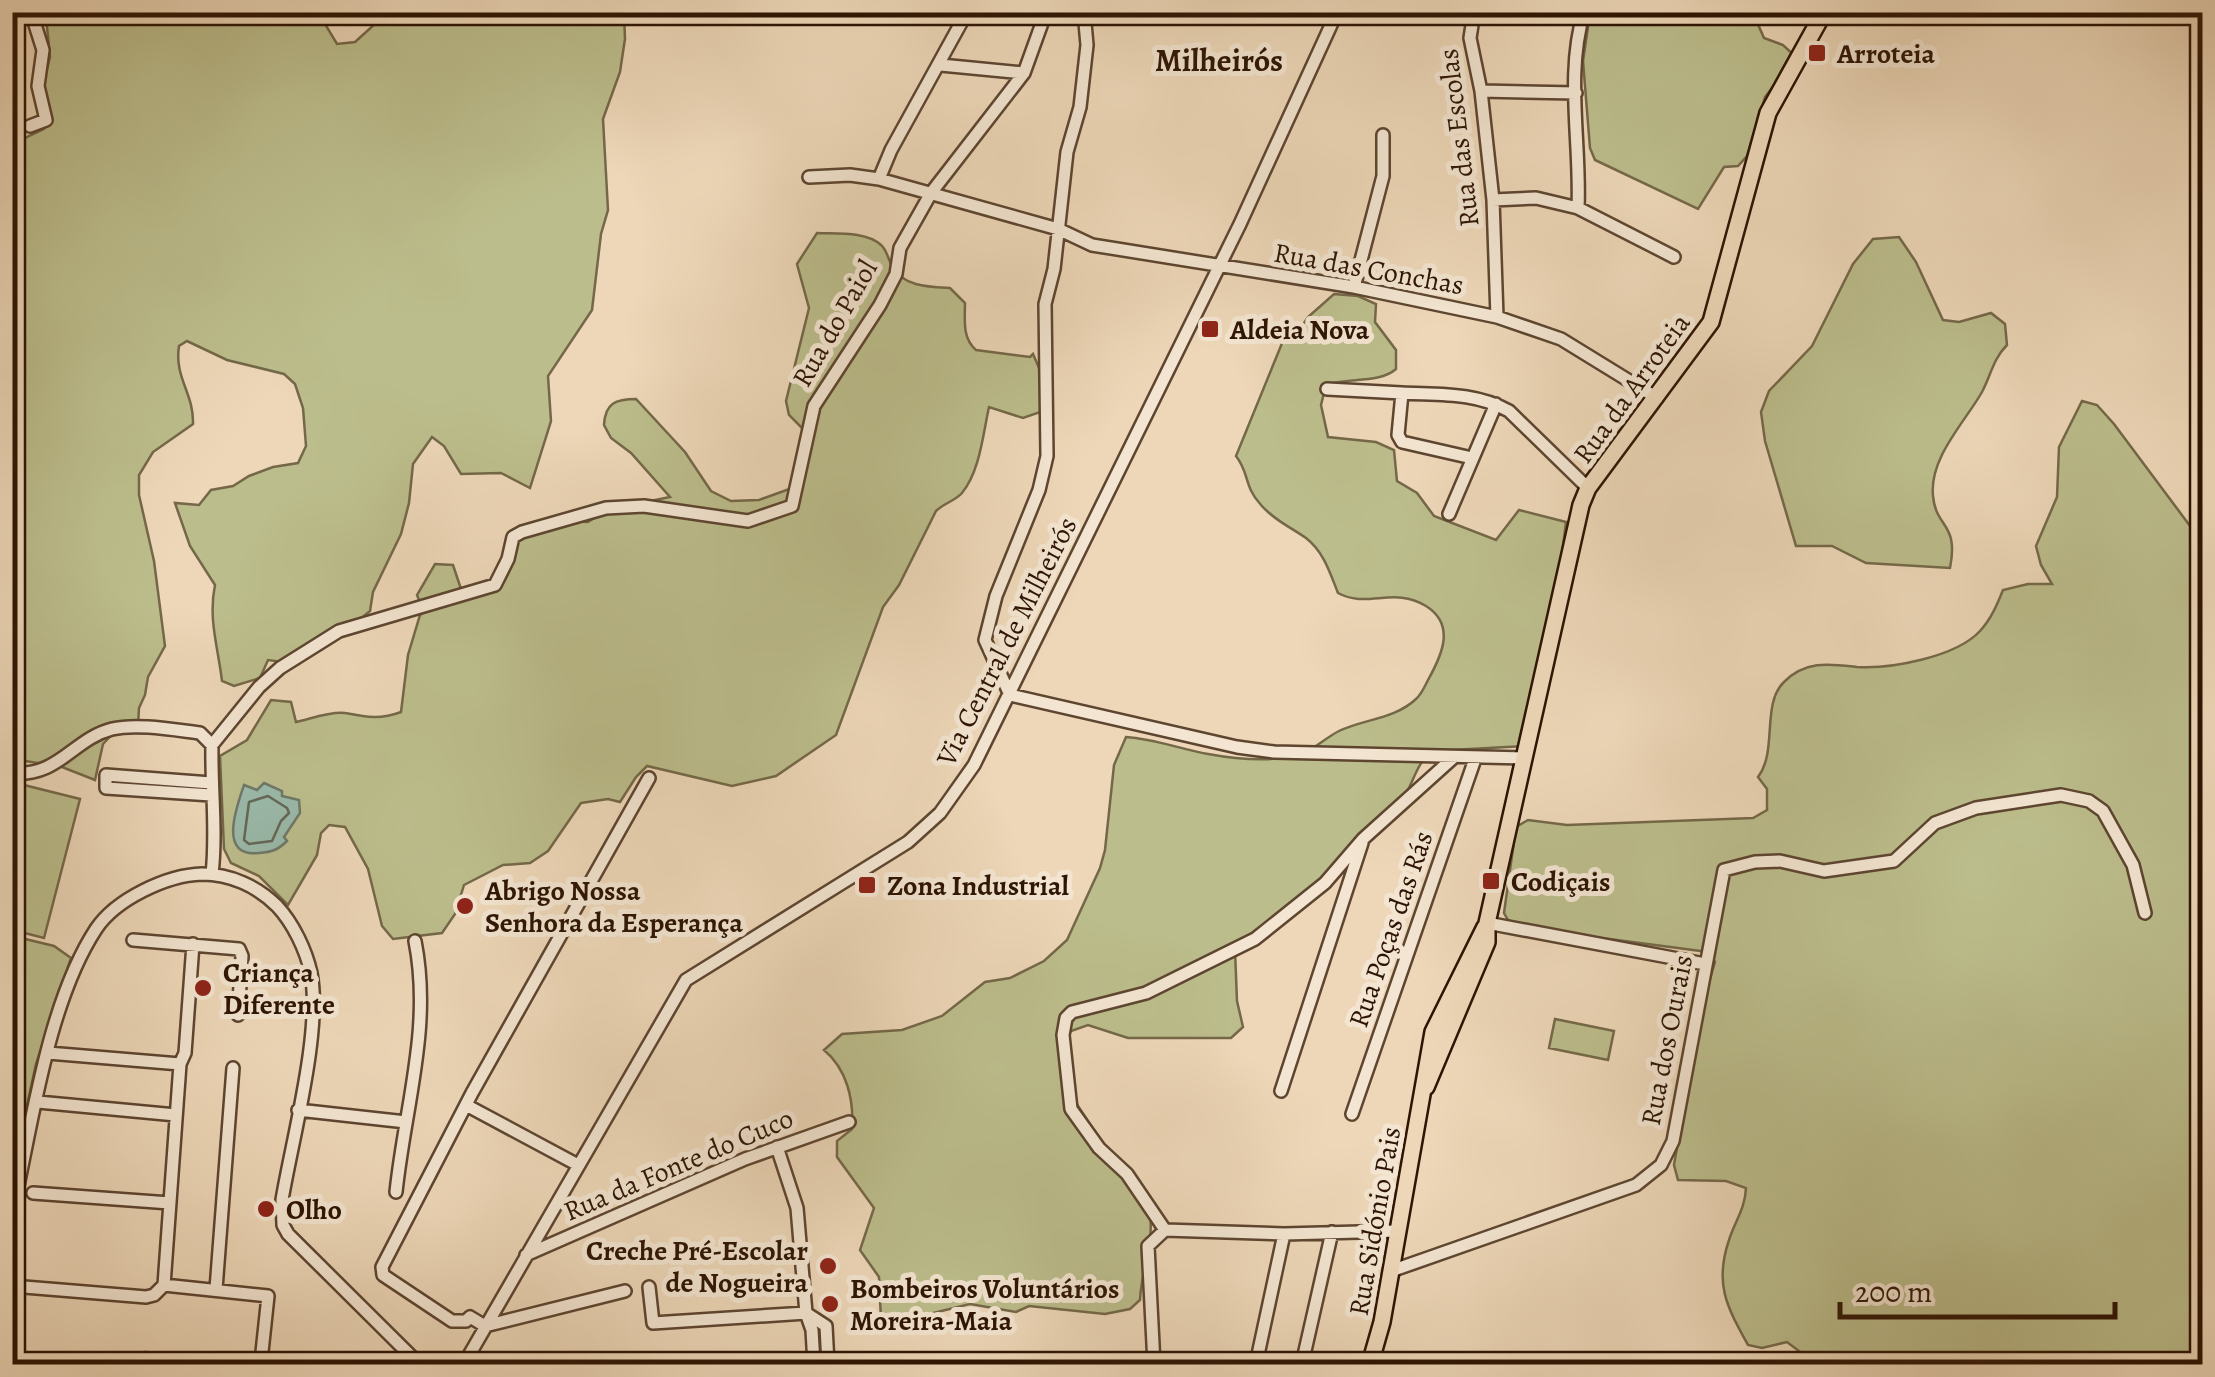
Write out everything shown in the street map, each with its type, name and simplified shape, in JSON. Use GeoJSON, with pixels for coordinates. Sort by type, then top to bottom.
{"type":"FeatureCollection","features":[{"type":"Feature","properties":{"kind":"main road","name":"Rua da Arroteia"},"geometry":{"type":"LineString","coordinates":[[1426,1087],[1487,942],[1487,923],[1574,531],[1588,488],[1711,322],[1768,113],[1824,12]]}},
{"type":"Feature","properties":{"kind":"main road","name":"Rua Sidónio Pais"},"geometry":{"type":"LineString","coordinates":[[1370,1364],[1426,1087]]}},
{"type":"Feature","properties":{"kind":"street"},"geometry":{"type":"LineString","coordinates":[[30,126],[46,120],[38,86],[44,50],[31,12]]}},
{"type":"Feature","properties":{"kind":"street"},"geometry":{"type":"LineString","coordinates":[[879,179],[967,12]]}},
{"type":"Feature","properties":{"kind":"street","name":"Rua do Paiol"},"geometry":{"type":"LineString","coordinates":[[212,745],[259,687],[280,668],[339,630],[495,585],[508,559],[513,537],[522,532],[606,508],[644,506],[748,522],[792,506],[814,406],[880,305],[896,274],[900,248],[932,192],[1024,73],[1046,12]]}},
{"type":"Feature","properties":{"kind":"street"},"geometry":{"type":"LineString","coordinates":[[1084,12],[1086,45],[1080,107],[1067,152],[1043,328],[1047,456],[1039,490],[996,596],[985,640],[1010,695],[1274,752],[1524,758]]}},
{"type":"Feature","properties":{"kind":"street"},"geometry":{"type":"LineString","coordinates":[[1456,12],[1473,17]]}},
{"type":"Feature","properties":{"kind":"street"},"geometry":{"type":"LineString","coordinates":[[1578,208],[1576,93],[1579,32],[1584,12]]}},
{"type":"Feature","properties":{"kind":"street","name":"Via Central de Milheirós"},"geometry":{"type":"LineString","coordinates":[[464,1364],[686,980],[908,842],[940,813],[974,765],[1218,268],[1336,13]]}},
{"type":"Feature","properties":{"kind":"street","name":"Rua das Escolas"},"geometry":{"type":"LineString","coordinates":[[1473,17],[1470,38],[1493,200],[1497,317]]}},
{"type":"Feature","properties":{"kind":"street"},"geometry":{"type":"LineString","coordinates":[[941,64],[1024,73]]}},
{"type":"Feature","properties":{"kind":"street"},"geometry":{"type":"LineString","coordinates":[[1480,91],[1576,93]]}},
{"type":"Feature","properties":{"kind":"street"},"geometry":{"type":"LineString","coordinates":[[1354,287],[1383,176],[1383,135]]}},
{"type":"Feature","properties":{"kind":"street","name":"Rua das Conchas"},"geometry":{"type":"LineString","coordinates":[[809,177],[850,174],[879,179],[1058,229],[1092,245],[1354,287],[1497,317],[1562,339],[1657,398]]}},
{"type":"Feature","properties":{"kind":"street"},"geometry":{"type":"LineString","coordinates":[[1493,200],[1536,198],[1578,208],[1674,257]]}},
{"type":"Feature","properties":{"kind":"street"},"geometry":{"type":"LineString","coordinates":[[1327,389],[1478,398],[1496,404],[1588,488]]}},
{"type":"Feature","properties":{"kind":"street"},"geometry":{"type":"LineString","coordinates":[[1402,393],[1398,435],[1402,442],[1472,458]]}},
{"type":"Feature","properties":{"kind":"street"},"geometry":{"type":"LineString","coordinates":[[1449,514],[1496,404]]}},
{"type":"Feature","properties":{"kind":"street"},"geometry":{"type":"LineString","coordinates":[[12,773],[31,774],[52,767],[92,738],[122,728],[200,733],[212,745],[216,839],[212,874]]}},
{"type":"Feature","properties":{"kind":"street"},"geometry":{"type":"LineString","coordinates":[[1165,1230],[1126,1174],[1099,1148],[1071,1109],[1063,1035],[1066,1018],[1072,1012],[1146,993],[1242,948],[1325,883],[1363,839],[1453,758]]}},
{"type":"Feature","properties":{"kind":"street","name":"Rua Poças das Rás"},"geometry":{"type":"LineString","coordinates":[[1352,1114],[1475,759]]}},
{"type":"Feature","properties":{"kind":"street"},"geometry":{"type":"LineString","coordinates":[[106,775],[211,789],[106,788],[106,775]]}},
{"type":"Feature","properties":{"kind":"street"},"geometry":{"type":"LineString","coordinates":[[625,1291],[484,1326],[470,1317],[466,1321],[452,1321],[383,1276],[382,1271],[466,1104],[649,778]]}},
{"type":"Feature","properties":{"kind":"street","name":"Rua dos Ourais"},"geometry":{"type":"LineString","coordinates":[[1391,1271],[1600,1198],[1650,1176],[1661,1165],[1672,1141],[1724,870],[1755,862],[1780,861],[1824,870],[1894,861],[1934,823],[1976,808],[2061,795],[2088,801],[2102,812],[2133,864],[2145,912]]}},
{"type":"Feature","properties":{"kind":"street"},"geometry":{"type":"LineString","coordinates":[[1280,1091],[1363,839]]}},
{"type":"Feature","properties":{"kind":"street"},"geometry":{"type":"LineString","coordinates":[[12,1214],[48,1053],[68,987],[98,925],[128,900],[177,878],[212,874],[245,883],[286,915],[311,976],[310,1040],[282,1200],[284,1225],[288,1234],[418,1364]]}},
{"type":"Feature","properties":{"kind":"street"},"geometry":{"type":"LineString","coordinates":[[1487,923],[1705,964]]}},
{"type":"Feature","properties":{"kind":"street"},"geometry":{"type":"LineString","coordinates":[[132,940],[239,949],[242,956],[238,1015]]}},
{"type":"Feature","properties":{"kind":"street"},"geometry":{"type":"LineString","coordinates":[[396,1192],[422,1028],[415,941]]}},
{"type":"Feature","properties":{"kind":"street"},"geometry":{"type":"LineString","coordinates":[[12,1286],[146,1297],[164,1285],[193,944]]}},
{"type":"Feature","properties":{"kind":"street"},"geometry":{"type":"LineString","coordinates":[[48,1053],[180,1064]]}},
{"type":"Feature","properties":{"kind":"street"},"geometry":{"type":"LineString","coordinates":[[216,1288],[233,1068]]}},
{"type":"Feature","properties":{"kind":"street"},"geometry":{"type":"LineString","coordinates":[[38,1102],[176,1115]]}},
{"type":"Feature","properties":{"kind":"street"},"geometry":{"type":"LineString","coordinates":[[466,1104],[578,1165]]}},
{"type":"Feature","properties":{"kind":"street"},"geometry":{"type":"LineString","coordinates":[[298,1110],[406,1122]]}},
{"type":"Feature","properties":{"kind":"street","name":"Rua da Fonte do Cuco"},"geometry":{"type":"LineString","coordinates":[[526,1255],[776,1148],[849,1122]]}},
{"type":"Feature","properties":{"kind":"street"},"geometry":{"type":"LineString","coordinates":[[776,1148],[797,1208],[814,1364]]}},
{"type":"Feature","properties":{"kind":"street"},"geometry":{"type":"LineString","coordinates":[[33,1193],[170,1204]]}},
{"type":"Feature","properties":{"kind":"street"},"geometry":{"type":"LineString","coordinates":[[1154,1364],[1148,1246],[1165,1230],[1284,1234],[1397,1231]]}},
{"type":"Feature","properties":{"kind":"street"},"geometry":{"type":"LineString","coordinates":[[1302,1364],[1332,1232]]}},
{"type":"Feature","properties":{"kind":"street"},"geometry":{"type":"LineString","coordinates":[[1256,1364],[1284,1234]]}},
{"type":"Feature","properties":{"kind":"street"},"geometry":{"type":"LineString","coordinates":[[164,1285],[268,1296],[262,1352]]}},
{"type":"Feature","properties":{"kind":"street"},"geometry":{"type":"LineString","coordinates":[[648,1288],[652,1323],[806,1313],[826,1326],[828,1364]]}},
{"type":"Feature","properties":{"kind":"green space"},"geometry":{"type":"Polygon","coordinates":[[[39,13],[326,13],[325,24],[337,44],[355,42],[387,13],[624,13],[620,72],[603,119],[608,210],[601,234],[592,310],[548,376],[551,421],[530,488],[501,473],[461,474],[444,446],[432,437],[413,464],[401,534],[373,592],[370,611],[352,626],[306,649],[299,664],[268,660],[260,678],[234,686],[222,681],[213,621],[215,585],[190,546],[175,503],[199,505],[211,490],[233,486],[273,467],[298,463],[306,446],[303,408],[295,384],[284,374],[227,360],[187,341],[179,346],[179,367],[191,403],[193,424],[153,452],[139,475],[139,495],[154,561],[165,646],[148,677],[138,726],[117,729],[103,744],[95,780],[62,767],[13,759],[12,144],[44,129],[47,115],[42,89],[50,57],[47,27],[39,13]]]}},
{"type":"Feature","properties":{"kind":"green space"},"geometry":{"type":"Polygon","coordinates":[[[1590,13],[1753,13],[1764,38],[1783,45],[1796,57],[1765,97],[1747,156],[1738,166],[1724,167],[1698,209],[1595,160],[1590,148],[1583,61],[1590,13]]]}},
{"type":"Feature","properties":{"kind":"green space"},"geometry":{"type":"Polygon","coordinates":[[[817,233],[867,237],[883,247],[903,278],[950,288],[965,303],[965,328],[976,350],[1030,357],[1033,354],[1052,398],[1046,410],[1023,418],[989,407],[973,474],[962,493],[936,511],[899,585],[883,607],[836,735],[776,776],[732,786],[647,766],[620,802],[608,799],[581,803],[548,851],[530,863],[503,865],[464,885],[455,914],[442,933],[393,939],[382,926],[368,869],[345,827],[329,825],[321,833],[317,855],[288,905],[259,876],[231,863],[224,849],[220,756],[247,740],[271,700],[291,702],[296,722],[333,713],[373,717],[401,712],[408,655],[424,612],[417,595],[435,564],[453,565],[461,589],[483,590],[503,578],[512,547],[524,535],[566,521],[588,522],[606,510],[670,497],[631,453],[611,438],[604,425],[613,404],[636,399],[685,452],[711,491],[731,501],[759,500],[795,487],[805,431],[789,415],[786,401],[809,308],[797,264],[817,233]]]}},
{"type":"Feature","properties":{"kind":"green space"},"geometry":{"type":"Polygon","coordinates":[[[1899,237],[1916,262],[1943,320],[1959,322],[1991,313],[2005,324],[2007,345],[1942,454],[1933,482],[1935,507],[1952,542],[1950,568],[1866,563],[1832,546],[1796,546],[1765,441],[1761,412],[1769,391],[1812,346],[1853,264],[1873,239],[1899,237]]]}},
{"type":"Feature","properties":{"kind":"green space"},"geometry":{"type":"Polygon","coordinates":[[[1334,294],[1358,296],[1376,304],[1375,322],[1396,350],[1396,369],[1381,377],[1326,385],[1321,405],[1328,437],[1376,442],[1394,450],[1397,481],[1417,493],[1434,516],[1496,540],[1519,510],[1566,522],[1559,580],[1525,746],[1433,751],[1427,756],[1405,796],[1382,824],[1235,950],[1237,1001],[1243,1027],[1231,1038],[1128,1038],[1088,1025],[1071,1031],[1065,1040],[1068,1081],[1076,1103],[1150,1215],[1140,1300],[1130,1309],[1105,1314],[1029,1306],[1016,1312],[970,1304],[917,1317],[881,1320],[879,1277],[860,1250],[874,1208],[837,1157],[837,1141],[852,1129],[852,1107],[843,1076],[824,1050],[842,1034],[902,1030],[942,1016],[985,982],[1010,978],[1044,961],[1067,940],[1100,868],[1114,765],[1126,737],[1229,757],[1293,757],[1339,731],[1408,706],[1421,693],[1438,661],[1444,631],[1435,614],[1414,600],[1359,599],[1338,593],[1326,563],[1312,544],[1271,515],[1255,498],[1236,456],[1287,331],[1298,332],[1308,317],[1334,294]]]}},
{"type":"Feature","properties":{"kind":"green space"},"geometry":{"type":"Polygon","coordinates":[[[2082,401],[2097,405],[2114,424],[2202,542],[2202,1364],[1803,1364],[1803,1354],[1787,1342],[1762,1348],[1748,1345],[1725,1295],[1725,1256],[1746,1188],[1726,1181],[1678,1180],[1674,1165],[1702,1005],[1715,962],[1708,952],[1525,928],[1508,920],[1504,913],[1516,827],[1528,820],[1567,825],[1753,818],[1767,810],[1767,789],[1758,777],[1767,754],[1773,702],[1777,691],[1792,675],[1819,665],[1887,666],[1940,654],[1980,631],[2003,590],[2052,584],[2036,546],[2057,497],[2059,447],[2082,401]]]}},
{"type":"Feature","properties":{"kind":"green space"},"geometry":{"type":"Polygon","coordinates":[[[12,782],[80,799],[44,938],[13,930],[12,782]]]}},
{"type":"Feature","properties":{"kind":"green space"},"geometry":{"type":"Polygon","coordinates":[[[13,936],[54,946],[71,958],[36,1064],[13,1169],[13,936]]]}},
{"type":"Feature","properties":{"kind":"green space"},"geometry":{"type":"Polygon","coordinates":[[[1555,1019],[1614,1031],[1608,1060],[1549,1048],[1555,1019]]]}},
{"type":"Feature","properties":{"kind":"green space"},"geometry":{"type":"Polygon","coordinates":[[[146,1352],[147,1364],[93,1364],[93,1358],[146,1352]]]}},
{"type":"Feature","properties":{"kind":"water"},"geometry":{"type":"Polygon","coordinates":[[[264,783],[282,791],[282,796],[299,800],[300,813],[281,847],[268,852],[246,852],[234,840],[237,806],[244,785],[257,790],[264,783]]]}},
{"type":"Feature","properties":{"kind":"place","name":"Arroteia"},"geometry":{"type":"Point","coordinates":[1817,53]}},
{"type":"Feature","properties":{"kind":"place","name":"Aldeia Nova"},"geometry":{"type":"Point","coordinates":[1210,329]}},
{"type":"Feature","properties":{"kind":"place","name":"Codiçais"},"geometry":{"type":"Point","coordinates":[1491,881]}},
{"type":"Feature","properties":{"kind":"place","name":"Zona Industrial"},"geometry":{"type":"Point","coordinates":[867,885]}},
{"type":"Feature","properties":{"kind":"place","name":"Abrigo Nossa Senhora da Esperança"},"geometry":{"type":"Point","coordinates":[465,906]}},
{"type":"Feature","properties":{"kind":"place","name":"Criança Diferente"},"geometry":{"type":"Point","coordinates":[203,988]}},
{"type":"Feature","properties":{"kind":"place","name":"Olho"},"geometry":{"type":"Point","coordinates":[266,1209]}},
{"type":"Feature","properties":{"kind":"place","name":"Creche Pré-Escolar de Nogueira"},"geometry":{"type":"Point","coordinates":[828,1266]}},
{"type":"Feature","properties":{"kind":"place","name":"Bombeiros Voluntários Moreira-Maia"},"geometry":{"type":"Point","coordinates":[830,1304]}},
{"type":"Feature","properties":{"kind":"district","name":"Milheirós"},"geometry":{"type":"Point","coordinates":[1219,60]}}]}
